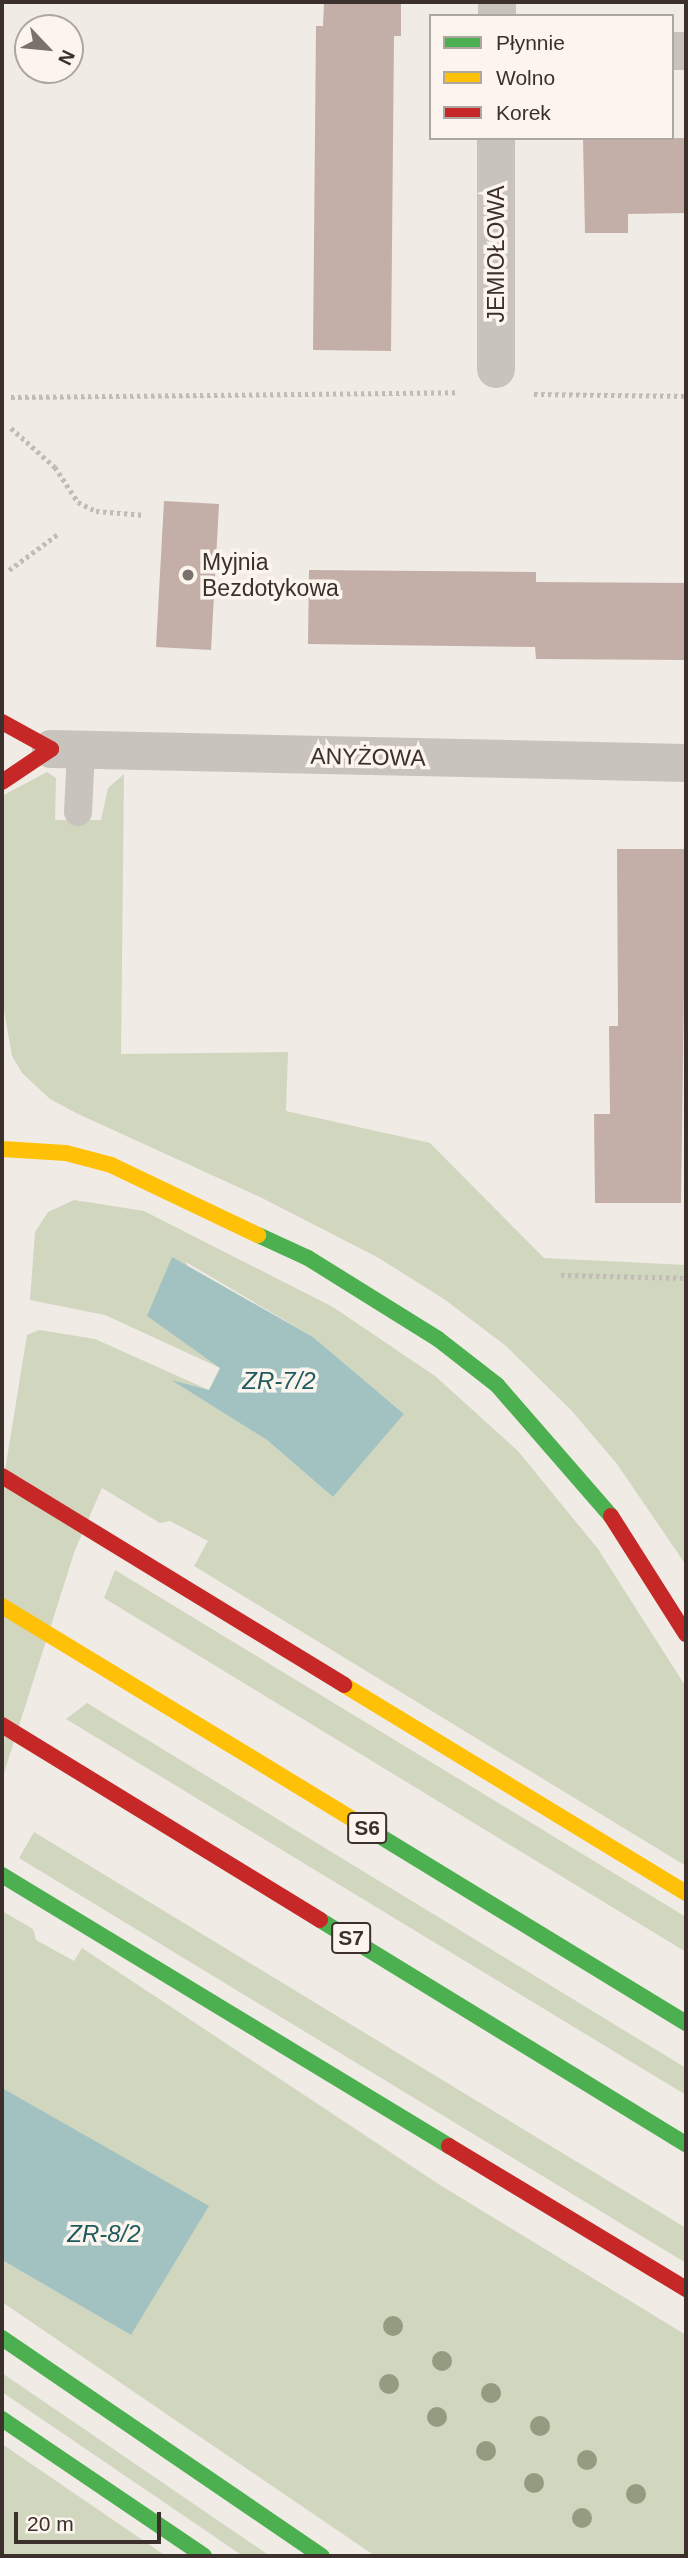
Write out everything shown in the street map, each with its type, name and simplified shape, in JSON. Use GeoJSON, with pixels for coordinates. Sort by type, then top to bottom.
{"type":"FeatureCollection","features":[{"type":"Feature","properties":{"kind":"main road"},"geometry":{"type":"LineString","coordinates":[[2,722],[66,750]]}},
{"type":"Feature","properties":{"kind":"main road"},"geometry":{"type":"LineString","coordinates":[[2,782],[66,750]]}},
{"type":"Feature","properties":{"kind":"main road"},"geometry":{"type":"LineString","coordinates":[[2,1149],[66,1153],[111,1165],[308,1258],[438,1339],[497,1385],[554,1444],[630,1540],[686,1634]]}},
{"type":"Feature","properties":{"kind":"main road"},"geometry":{"type":"LineString","coordinates":[[2,1476],[686,1893]]}},
{"type":"Feature","properties":{"kind":"main road","name":"S6"},"geometry":{"type":"LineString","coordinates":[[2,1606],[686,2023]]}},
{"type":"Feature","properties":{"kind":"main road","name":"S7"},"geometry":{"type":"LineString","coordinates":[[9,1730],[686,2144]]}},
{"type":"Feature","properties":{"kind":"main road"},"geometry":{"type":"LineString","coordinates":[[2,1875],[686,2288]]}},
{"type":"Feature","properties":{"kind":"main road"},"geometry":{"type":"LineString","coordinates":[[2,2338],[322,2556]]}},
{"type":"Feature","properties":{"kind":"main road"},"geometry":{"type":"LineString","coordinates":[[2,2419],[204,2556]]}},
{"type":"Feature","properties":{"kind":"street","name":"JEMIOŁOWA"},"geometry":{"type":"LineString","coordinates":[[496,140],[507,381]]}},
{"type":"Feature","properties":{"kind":"street","name":"ANYŻOWA"},"geometry":{"type":"LineString","coordinates":[[66,750],[686,763]]}},
{"type":"Feature","properties":{"kind":"lane"},"geometry":{"type":"LineString","coordinates":[[66,750],[78,812]]}},
{"type":"Feature","properties":{"kind":"path"},"geometry":{"type":"LineString","coordinates":[[507,381],[686,396]]}},
{"type":"Feature","properties":{"kind":"path"},"geometry":{"type":"LineString","coordinates":[[11,397],[463,392]]}},
{"type":"Feature","properties":{"kind":"path"},"geometry":{"type":"LineString","coordinates":[[11,428],[55,467],[78,502],[96,511],[145,515]]}},
{"type":"Feature","properties":{"kind":"path"},"geometry":{"type":"LineString","coordinates":[[9,570],[58,534]]}},
{"type":"Feature","properties":{"kind":"path"},"geometry":{"type":"LineString","coordinates":[[561,1275],[686,1278]]}},
{"type":"Feature","properties":{"kind":"green space"},"geometry":{"type":"Polygon","coordinates":[[[47,772],[56,778],[55,820],[101,820],[108,788],[124,774],[121,1054],[288,1052],[286,1111],[430,1143],[544,1258],[686,1265],[686,1565],[617,1464],[571,1410],[506,1346],[444,1299],[377,1257],[262,1198],[76,1113],[50,1099],[22,1073],[12,1056],[2,999],[2,796],[47,772]]]}},
{"type":"Feature","properties":{"kind":"green space"},"geometry":{"type":"Polygon","coordinates":[[[74,1200],[144,1211],[333,1307],[435,1376],[518,1451],[598,1549],[686,1687],[686,1866],[194,1566],[208,1541],[170,1521],[160,1523],[102,1488],[75,1550],[2,1779],[2,1489],[27,1335],[39,1330],[95,1339],[209,1390],[174,1382],[267,1440],[333,1497],[404,1414],[313,1337],[186,1262],[220,1368],[105,1315],[30,1300],[35,1232],[48,1212],[74,1200]]]}},
{"type":"Feature","properties":{"kind":"green space"},"geometry":{"type":"Polygon","coordinates":[[[115,1570],[686,1917],[686,1952],[104,1598],[115,1570]]]}},
{"type":"Feature","properties":{"kind":"green space"},"geometry":{"type":"Polygon","coordinates":[[[87,1703],[686,2068],[686,2095],[66,1719],[87,1703]]]}},
{"type":"Feature","properties":{"kind":"green space"},"geometry":{"type":"Polygon","coordinates":[[[34,1832],[686,2228],[686,2263],[19,1858],[34,1832]]]}},
{"type":"Feature","properties":{"kind":"green space"},"geometry":{"type":"Polygon","coordinates":[[[2,1911],[33,1929],[36,1940],[74,1961],[82,1948],[440,2185],[686,2335],[686,2556],[375,2556],[2,2302],[2,2260],[131,2335],[36,2111],[2,2088],[2,1911]]]}},
{"type":"Feature","properties":{"kind":"green space"},"geometry":{"type":"Polygon","coordinates":[[[2,2373],[270,2556],[243,2556],[2,2392],[2,2373]]]}},
{"type":"Feature","properties":{"kind":"green space"},"geometry":{"type":"Polygon","coordinates":[[[2,2444],[166,2556],[2,2556],[2,2444]]]}},
{"type":"Feature","properties":{"kind":"water","name":"ZR-7/2"},"geometry":{"type":"Polygon","coordinates":[[[172,1257],[313,1337],[404,1414],[333,1497],[267,1440],[171,1380],[209,1390],[220,1368],[147,1316],[172,1257]]]}},
{"type":"Feature","properties":{"kind":"water","name":"ZR-8/2"},"geometry":{"type":"Polygon","coordinates":[[[2,2088],[209,2206],[131,2335],[2,2260],[2,2088]]]}},
{"type":"Feature","properties":{"kind":"building"},"geometry":{"type":"Polygon","coordinates":[[[324,2],[401,2],[401,36],[394,36],[391,351],[313,350],[316,26],[323,26],[324,2]]]}},
{"type":"Feature","properties":{"kind":"building"},"geometry":{"type":"Polygon","coordinates":[[[686,138],[686,213],[628,214],[628,233],[585,233],[583,140],[686,138]]]}},
{"type":"Feature","properties":{"kind":"building","name":"Myjnia Bezdotykowa"},"geometry":{"type":"Polygon","coordinates":[[[164,501],[219,504],[211,650],[156,647],[164,501]]]}},
{"type":"Feature","properties":{"kind":"building"},"geometry":{"type":"Polygon","coordinates":[[[309,570],[536,572],[536,582],[686,583],[686,660],[536,659],[535,647],[308,644],[309,570]]]}},
{"type":"Feature","properties":{"kind":"building"},"geometry":{"type":"Polygon","coordinates":[[[617,849],[686,849],[681,1203],[595,1203],[594,1114],[610,1114],[609,1026],[618,1026],[617,849]]]}},
{"type":"Feature","properties":{"kind":"traffic: fast"},"geometry":{"type":"LineString","coordinates":[[258,1235],[308,1258],[438,1339],[497,1385],[611,1516]]}},
{"type":"Feature","properties":{"kind":"traffic: fast"},"geometry":{"type":"LineString","coordinates":[[378,1835],[686,2023]]}},
{"type":"Feature","properties":{"kind":"traffic: fast"},"geometry":{"type":"LineString","coordinates":[[2,1875],[449,2146]]}},
{"type":"Feature","properties":{"kind":"traffic: fast"},"geometry":{"type":"LineString","coordinates":[[320,1920],[686,2144]]}},
{"type":"Feature","properties":{"kind":"traffic: fast"},"geometry":{"type":"LineString","coordinates":[[2,2338],[322,2556]]}},
{"type":"Feature","properties":{"kind":"traffic: fast"},"geometry":{"type":"LineString","coordinates":[[2,2419],[204,2556]]}},
{"type":"Feature","properties":{"kind":"traffic: slow"},"geometry":{"type":"LineString","coordinates":[[2,1149],[66,1153],[111,1165],[258,1235]]}},
{"type":"Feature","properties":{"kind":"traffic: slow"},"geometry":{"type":"LineString","coordinates":[[2,1606],[378,1835]]}},
{"type":"Feature","properties":{"kind":"traffic: slow"},"geometry":{"type":"LineString","coordinates":[[344,1685],[686,1893]]}},
{"type":"Feature","properties":{"kind":"traffic: jam"},"geometry":{"type":"LineString","coordinates":[[2,722],[51,749],[2,782]]}},
{"type":"Feature","properties":{"kind":"traffic: jam"},"geometry":{"type":"LineString","coordinates":[[2,1476],[344,1685]]}},
{"type":"Feature","properties":{"kind":"traffic: jam"},"geometry":{"type":"LineString","coordinates":[[611,1516],[686,1634]]}},
{"type":"Feature","properties":{"kind":"traffic: jam"},"geometry":{"type":"LineString","coordinates":[[2,1725],[320,1920]]}},
{"type":"Feature","properties":{"kind":"traffic: jam"},"geometry":{"type":"LineString","coordinates":[[449,2146],[686,2289]]}},
{"type":"Feature","properties":{"kind":"place","name":"Myjnia Bezdotykowa"},"geometry":{"type":"Point","coordinates":[188,575]}}]}
